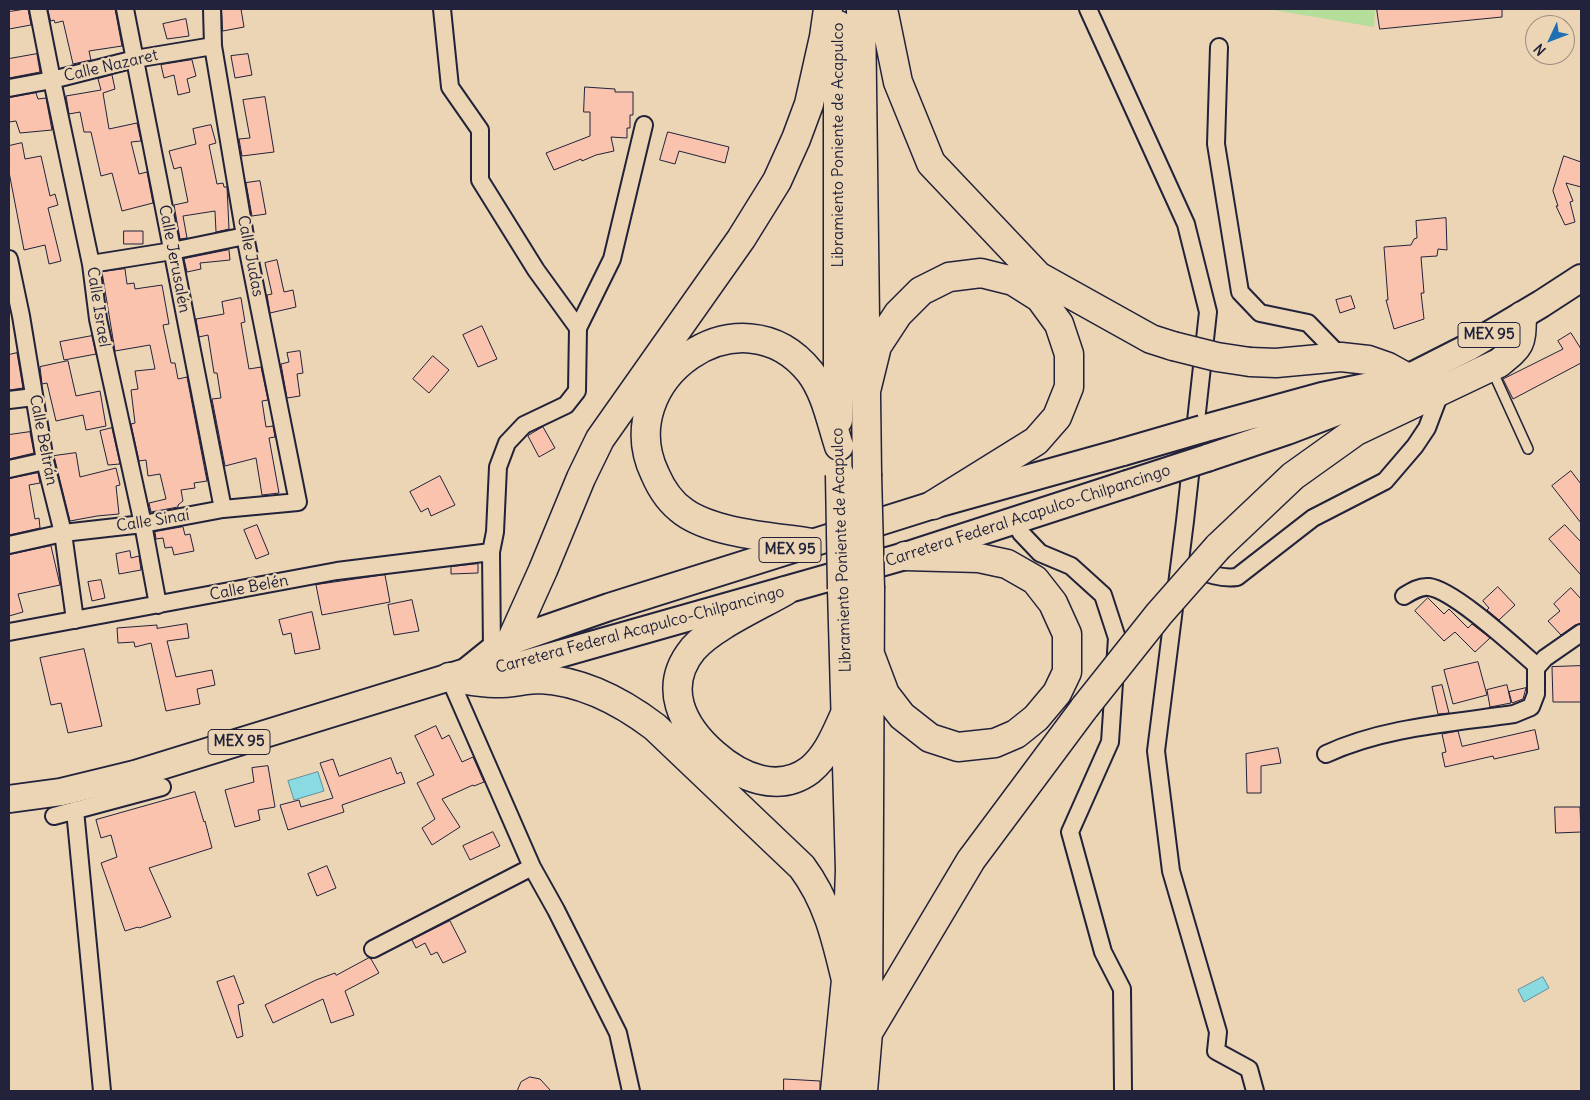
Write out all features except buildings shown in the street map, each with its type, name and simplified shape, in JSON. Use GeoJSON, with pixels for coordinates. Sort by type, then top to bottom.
{"type":"FeatureCollection","features":[{"type":"Feature","properties":{"kind":"highway"},"geometry":{"type":"LineString","coordinates":[[501,646],[544,570],[581,478],[600,439],[741,240],[777,180],[796,139],[809,104],[824,37],[828,9]]}},
{"type":"Feature","properties":{"kind":"highway","name":"Libramiento Poniente de Acapulco"},"geometry":{"type":"LineString","coordinates":[[835,1091],[846,980],[850,870],[838,446],[838,9]]}},
{"type":"Feature","properties":{"kind":"highway","name":"Libramiento Poniente de Acapulco"},"geometry":{"type":"LineString","coordinates":[[861,9],[865,395],[870,589],[868,649],[868,1032],[863,1091]]}},
{"type":"Feature","properties":{"kind":"highway"},"geometry":{"type":"LineString","coordinates":[[884,9],[898,82],[931,162],[1038,276],[1151,339],[1173,346],[1217,357],[1250,362],[1276,363],[1341,356],[1368,360],[1388,367],[1401,381]]}},
{"type":"Feature","properties":{"kind":"highway"},"geometry":{"type":"LineString","coordinates":[[865,395],[877,346],[898,314],[921,291],[950,277],[982,273],[1013,280],[1040,298],[1060,324],[1070,354],[1069,386],[1057,416],[1036,441],[933,505]]}},
{"type":"Feature","properties":{"kind":"highway"},"geometry":{"type":"LineString","coordinates":[[868,1032],[971,860],[1085,706],[1159,614],[1218,548],[1292,476],[1356,431],[1499,363],[1516,349],[1521,340],[1522,316]]}},
{"type":"Feature","properties":{"kind":"highway"},"geometry":{"type":"LineString","coordinates":[[812,543],[716,528],[700,522],[683,512],[659,484],[652,469],[646,439],[647,422],[651,406],[665,378],[693,351],[712,343],[734,338],[761,341],[786,352],[810,372],[823,396],[838,446]]}},
{"type":"Feature","properties":{"kind":"highway"},"geometry":{"type":"LineString","coordinates":[[868,649],[885,694],[902,716],[930,738],[958,747],[995,743],[1016,734],[1036,718],[1057,693],[1066,672],[1066,634],[1053,603],[1035,580],[1007,564],[979,558],[905,556]]}},
{"type":"Feature","properties":{"kind":"highway"},"geometry":{"type":"LineString","coordinates":[[785,591],[712,632],[692,650],[682,667],[677,684],[680,707],[686,723],[704,745],[731,768],[752,778],[774,782],[799,776],[817,763],[833,741],[846,710]]}},
{"type":"Feature","properties":{"kind":"highway"},"geometry":{"type":"LineString","coordinates":[[458,675],[496,684],[538,679],[584,688],[611,699],[655,727],[802,867],[812,880],[825,905],[846,980]]}},
{"type":"Feature","properties":{"kind":"main road","name":"Carretera Federal Acapulco-Chilpancingo"},"geometry":{"type":"LineString","coordinates":[[458,675],[496,672],[905,556],[1287,431],[1368,400],[1467,348],[1522,316],[1581,278]]}},
{"type":"Feature","properties":{"kind":"main road","name":"Carretera Federal Acapulco-Chilpancingo"},"geometry":{"type":"LineString","coordinates":[[458,675],[501,646],[609,607],[933,505],[1322,396],[1401,381]]}},
{"type":"Feature","properties":{"kind":"main road","name":"MEX 95"},"geometry":{"type":"LineString","coordinates":[[9,798],[61,792],[135,774],[458,675]]}},
{"type":"Feature","properties":{"kind":"street","name":"Calle Israel"},"geometry":{"type":"LineString","coordinates":[[38,9],[91,264],[98,319],[143,524],[158,606]]}},
{"type":"Feature","properties":{"kind":"street","name":"Calle Jerusalén"},"geometry":{"type":"LineString","coordinates":[[125,9],[223,509]]}},
{"type":"Feature","properties":{"kind":"street","name":"Calle Judas"},"geometry":{"type":"LineString","coordinates":[[212,9],[213,46],[245,236],[298,502]]}},
{"type":"Feature","properties":{"kind":"street"},"geometry":{"type":"LineString","coordinates":[[442,9],[450,87],[480,130],[480,180],[536,270],[578,328]]}},
{"type":"Feature","properties":{"kind":"street"},"geometry":{"type":"LineString","coordinates":[[1088,9],[1186,224],[1208,312],[1180,562],[1156,751],[1171,871],[1218,1032],[1216,1051],[1249,1069],[1255,1091]]}},
{"type":"Feature","properties":{"kind":"street","name":"Calle Nazaret"},"geometry":{"type":"LineString","coordinates":[[9,88],[52,80],[135,59],[213,46]]}},
{"type":"Feature","properties":{"kind":"street"},"geometry":{"type":"LineString","coordinates":[[1219,46],[1216,144],[1240,292],[1260,313],[1308,323],[1341,356]]}},
{"type":"Feature","properties":{"kind":"street"},"geometry":{"type":"LineString","coordinates":[[501,646],[491,552],[495,532],[498,467],[508,443],[524,425],[566,405],[577,391],[578,328],[612,259],[644,125]]}},
{"type":"Feature","properties":{"kind":"street"},"geometry":{"type":"LineString","coordinates":[[91,264],[172,251],[245,236]]}},
{"type":"Feature","properties":{"kind":"street","name":"Calle Beltrán"},"geometry":{"type":"LineString","coordinates":[[9,259],[15,317],[63,533],[75,620]]}},
{"type":"Feature","properties":{"kind":"street"},"geometry":{"type":"LineString","coordinates":[[1180,562],[1207,574],[1226,578],[1237,577],[1313,518],[1385,481],[1415,446],[1427,428],[1441,391]]}},
{"type":"Feature","properties":{"kind":"street"},"geometry":{"type":"LineString","coordinates":[[9,400],[34,397]]}},
{"type":"Feature","properties":{"kind":"street"},"geometry":{"type":"LineString","coordinates":[[9,469],[46,462]]}},
{"type":"Feature","properties":{"kind":"street","name":"Calle Sinaí"},"geometry":{"type":"LineString","coordinates":[[9,545],[63,533],[143,524],[223,509],[298,502]]}},
{"type":"Feature","properties":{"kind":"street"},"geometry":{"type":"LineString","coordinates":[[1014,520],[1021,533],[1040,553],[1071,566],[1103,595],[1117,638],[1110,742],[1070,832],[1103,952],[1122,989],[1122,1091]]}},
{"type":"Feature","properties":{"kind":"street","name":"Calle Belén"},"geometry":{"type":"LineString","coordinates":[[9,632],[158,606],[337,571],[491,552]]}},
{"type":"Feature","properties":{"kind":"street"},"geometry":{"type":"LineString","coordinates":[[1404,596],[1418,588],[1427,586],[1439,589],[1465,606],[1536,665]]}},
{"type":"Feature","properties":{"kind":"street"},"geometry":{"type":"LineString","coordinates":[[1536,665],[1538,666],[1545,658],[1581,634]]}},
{"type":"Feature","properties":{"kind":"street"},"geometry":{"type":"LineString","coordinates":[[1326,754],[1349,744],[1394,732],[1514,714],[1531,707],[1536,694],[1536,665]]}},
{"type":"Feature","properties":{"kind":"street"},"geometry":{"type":"LineString","coordinates":[[458,675],[532,867],[556,910],[618,1033],[630,1091]]}},
{"type":"Feature","properties":{"kind":"street"},"geometry":{"type":"LineString","coordinates":[[54,816],[162,787]]}},
{"type":"Feature","properties":{"kind":"street"},"geometry":{"type":"LineString","coordinates":[[75,810],[102,1091]]}},
{"type":"Feature","properties":{"kind":"street"},"geometry":{"type":"LineString","coordinates":[[373,949],[532,867]]}},
{"type":"Feature","properties":{"kind":"lane"},"geometry":{"type":"LineString","coordinates":[[1490,367],[1528,450]]}},
{"type":"Feature","properties":{"kind":"green space"},"geometry":{"type":"Polygon","coordinates":[[[1267,9],[1375,9],[1374,27],[1267,9]]]}},
{"type":"Feature","properties":{"kind":"water"},"geometry":{"type":"Polygon","coordinates":[[[318,772],[324,791],[294,800],[288,781],[318,772]]]}},
{"type":"Feature","properties":{"kind":"water"},"geometry":{"type":"Polygon","coordinates":[[[1543,977],[1549,988],[1524,1002],[1518,990],[1543,977]]]}}]}
